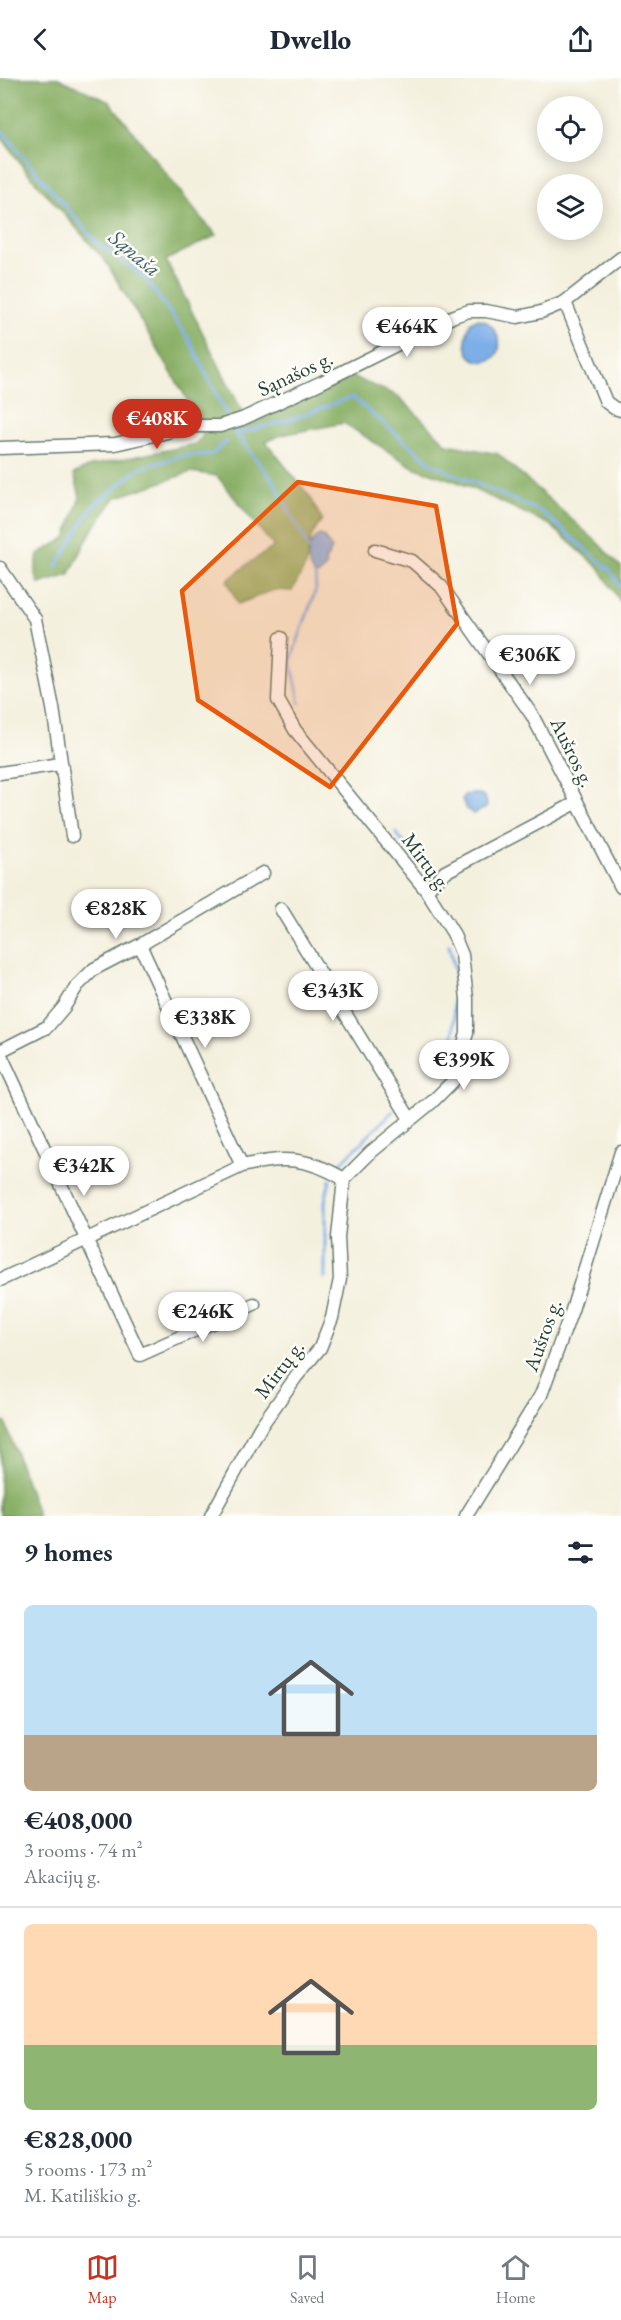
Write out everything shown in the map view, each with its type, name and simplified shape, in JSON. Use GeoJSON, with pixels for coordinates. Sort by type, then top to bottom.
{"type":"FeatureCollection","features":[{"type":"Feature","properties":{"kind":"street","name":"Sąnašos g."},"geometry":{"type":"LineString","coordinates":[[0,448],[115,444],[194,426],[220,426],[242,419],[395,347],[454,316],[468,311],[486,311],[518,317],[541,312],[565,302],[621,258]]}},
{"type":"Feature","properties":{"kind":"street"},"geometry":{"type":"LineString","coordinates":[[565,302],[606,402],[621,410]]}},
{"type":"Feature","properties":{"kind":"street","name":"Aušros g."},"geometry":{"type":"LineString","coordinates":[[375,550],[412,561],[441,586],[532,715],[621,887]]}},
{"type":"Feature","properties":{"kind":"street"},"geometry":{"type":"LineString","coordinates":[[0,568],[35,620],[53,708],[72,836]]}},
{"type":"Feature","properties":{"kind":"street","name":"Mirtų g."},"geometry":{"type":"LineString","coordinates":[[212,1516],[261,1426],[320,1348],[332,1318],[340,1279],[338,1237],[344,1179],[371,1152],[453,1081],[467,1033],[467,999],[462,955],[453,933],[426,890],[295,730],[278,700],[281,638]]}},
{"type":"Feature","properties":{"kind":"street"},"geometry":{"type":"LineString","coordinates":[[0,773],[60,764]]}},
{"type":"Feature","properties":{"kind":"street"},"geometry":{"type":"LineString","coordinates":[[426,890],[445,872],[576,803]]}},
{"type":"Feature","properties":{"kind":"street"},"geometry":{"type":"LineString","coordinates":[[254,1304],[140,1355],[0,1052],[47,1027],[64,1007],[77,986],[94,969],[140,945],[263,873]]}},
{"type":"Feature","properties":{"kind":"street"},"geometry":{"type":"LineString","coordinates":[[281,909],[410,1119]]}},
{"type":"Feature","properties":{"kind":"street"},"geometry":{"type":"LineString","coordinates":[[140,945],[242,1166]]}},
{"type":"Feature","properties":{"kind":"street","name":"Aušros g."},"geometry":{"type":"LineString","coordinates":[[466,1516],[541,1395],[572,1310],[621,1152]]}},
{"type":"Feature","properties":{"kind":"street"},"geometry":{"type":"LineString","coordinates":[[0,1280],[242,1166],[284,1159],[323,1167],[344,1179]]}},
{"type":"Feature","properties":{"kind":"highlighted area"},"geometry":{"type":"Polygon","coordinates":[[[298,482],[436,506],[457,624],[330,787],[198,700],[182,591],[298,482]]]}},
{"type":"Feature","properties":{"kind":"green space"},"geometry":{"type":"Polygon","coordinates":[[[0,78],[58,78],[110,102],[200,217],[217,235],[166,260],[249,425],[353,377],[398,396],[447,444],[498,454],[597,542],[621,567],[621,603],[600,569],[550,525],[458,482],[413,467],[344,423],[281,435],[266,442],[310,497],[322,520],[311,537],[306,565],[292,591],[274,590],[238,604],[227,581],[274,547],[217,476],[191,472],[115,498],[91,532],[69,575],[39,584],[35,573],[38,554],[66,538],[80,497],[74,474],[90,466],[195,444],[203,436],[197,416],[106,262],[23,167],[0,135],[0,78]]]}},
{"type":"Feature","properties":{"kind":"green space"},"geometry":{"type":"Polygon","coordinates":[[[5,1422],[38,1516],[0,1516],[0,1424],[5,1422]]]}},
{"type":"Feature","properties":{"kind":"water"},"geometry":{"type":"Polygon","coordinates":[[[476,319],[489,324],[495,331],[499,342],[498,351],[488,361],[473,358],[468,352],[467,332],[470,323],[476,319]]]}},
{"type":"Feature","properties":{"kind":"water"},"geometry":{"type":"Polygon","coordinates":[[[319,535],[323,536],[332,549],[325,561],[326,566],[321,573],[315,576],[308,561],[308,555],[311,544],[319,535]]]}},
{"type":"Feature","properties":{"kind":"water"},"geometry":{"type":"Polygon","coordinates":[[[480,794],[485,797],[486,808],[473,814],[466,808],[462,799],[465,795],[480,794]]]}},
{"type":"Feature","properties":{"kind":"waterway","name":"Sąnaša"},"geometry":{"type":"LineString","coordinates":[[0,129],[96,242],[145,278],[189,339],[227,416]]}},
{"type":"Feature","properties":{"kind":"waterway"},"geometry":{"type":"LineString","coordinates":[[236,434],[289,420],[352,397],[432,464],[542,512],[610,570],[621,587]]}},
{"type":"Feature","properties":{"kind":"waterway"},"geometry":{"type":"LineString","coordinates":[[232,429],[274,482],[310,550]]}},
{"type":"Feature","properties":{"kind":"waterway"},"geometry":{"type":"LineString","coordinates":[[56,567],[92,507],[140,468],[181,456],[212,454],[227,441]]}},
{"type":"Feature","properties":{"kind":"waterway"},"geometry":{"type":"LineString","coordinates":[[300,703],[291,660],[316,589],[315,574]]}},
{"type":"Feature","properties":{"kind":"waterway"},"geometry":{"type":"LineString","coordinates":[[396,833],[420,864]]}},
{"type":"Feature","properties":{"kind":"waterway"},"geometry":{"type":"LineString","coordinates":[[449,945],[455,972],[452,1066]]}},
{"type":"Feature","properties":{"kind":"waterway"},"geometry":{"type":"LineString","coordinates":[[340,1164],[393,1111]]}},
{"type":"Feature","properties":{"kind":"waterway"},"geometry":{"type":"LineString","coordinates":[[325,1278],[325,1201],[330,1180]]}}]}
